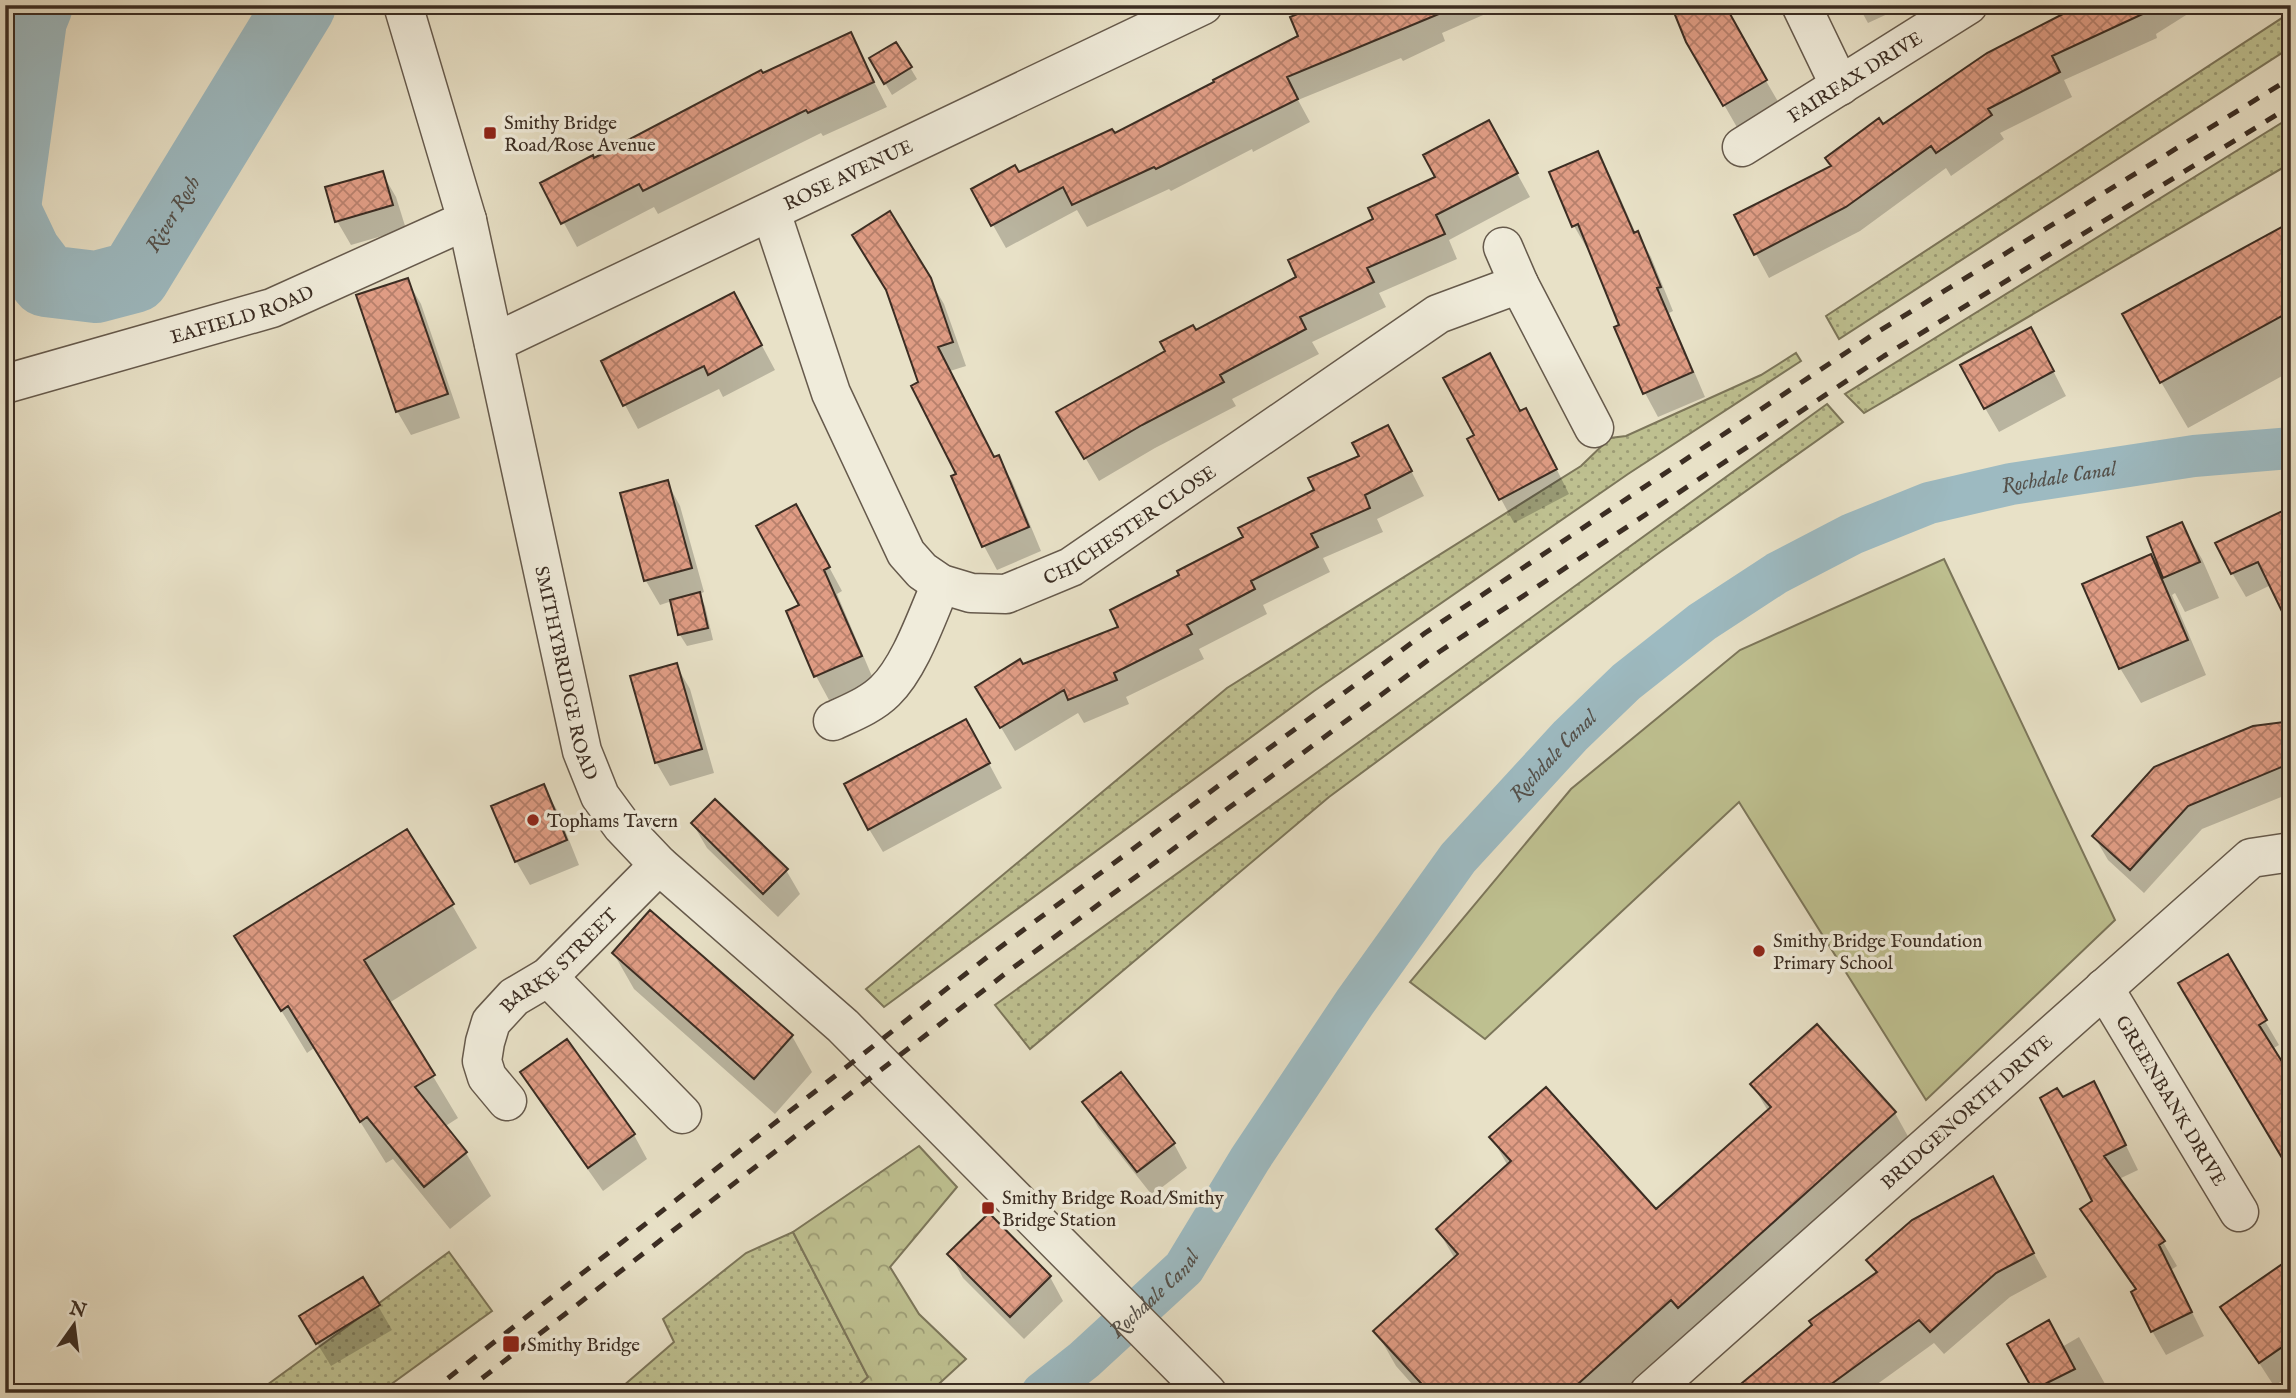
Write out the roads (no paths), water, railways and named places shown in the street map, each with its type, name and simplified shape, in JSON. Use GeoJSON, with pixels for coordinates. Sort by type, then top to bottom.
{"type":"FeatureCollection","features":[{"type":"Feature","properties":{"kind":"street","name":"ROSE AVENUE"},"geometry":{"type":"LineString","coordinates":[[494,343],[1203,5]]}},
{"type":"Feature","properties":{"kind":"street"},"geometry":{"type":"LineString","coordinates":[[1801,5],[1840,86]]}},
{"type":"Feature","properties":{"kind":"street","name":"FAIRFAX DRIVE"},"geometry":{"type":"LineString","coordinates":[[1742,147],[1968,5]]}},
{"type":"Feature","properties":{"kind":"street","name":"SMITHYBRIDGE ROAD"},"geometry":{"type":"LineString","coordinates":[[405,14],[467,220],[582,751],[600,796],[622,826],[659,865],[844,1026],[1194,1380]]}},
{"type":"Feature","properties":{"kind":"street","name":"CHICHESTER CLOSE"},"geometry":{"type":"LineString","coordinates":[[771,212],[831,393],[906,553],[922,571],[941,584],[971,593],[1006,594],[1071,567],[1438,314],[1519,284]]}},
{"type":"Feature","properties":{"kind":"street","name":"EAFIELD ROAD"},"geometry":{"type":"LineString","coordinates":[[5,384],[272,308],[467,220]]}},
{"type":"Feature","properties":{"kind":"street"},"geometry":{"type":"LineString","coordinates":[[1503,247],[1519,284],[1594,428]]}},
{"type":"Feature","properties":{"kind":"street"},"geometry":{"type":"LineString","coordinates":[[833,721],[885,691],[905,664],[941,584]]}},
{"type":"Feature","properties":{"kind":"street","name":"BRIDGENORTH DRIVE"},"geometry":{"type":"LineString","coordinates":[[1649,1393],[2251,858],[2291,852]]}},
{"type":"Feature","properties":{"kind":"street","name":"BARKE STREET"},"geometry":{"type":"LineString","coordinates":[[507,1101],[487,1077],[482,1061],[491,1022],[514,997],[548,977],[659,865]]}},
{"type":"Feature","properties":{"kind":"street"},"geometry":{"type":"LineString","coordinates":[[548,977],[682,1114]]}},
{"type":"Feature","properties":{"kind":"street","name":"GREENBANK DRIVE"},"geometry":{"type":"LineString","coordinates":[[2104,988],[2239,1212]]}},
{"type":"Feature","properties":{"kind":"waterway","name":"River Roch"},"geometry":{"type":"LineString","coordinates":[[5,207],[31,20],[37,5]]}},
{"type":"Feature","properties":{"kind":"waterway","name":"River Roch"},"geometry":{"type":"LineString","coordinates":[[5,211],[25,253],[46,281],[96,287],[134,277],[300,5]]}},
{"type":"Feature","properties":{"kind":"waterway","name":"Rochdale Canal"},"geometry":{"type":"LineString","coordinates":[[1042,1393],[1084,1360],[1184,1268],[1250,1159],[1355,1002],[1458,858],[1570,736],[1626,682],[1702,622],[1777,573],[1852,534],[1929,503],[2011,484],[2194,456],[2291,448]]}},
{"type":"Feature","properties":{"kind":"railway"},"geometry":{"type":"LineString","coordinates":[[429,1393],[995,951],[1425,633],[1871,336],[2291,78]]}},
{"type":"Feature","properties":{"kind":"railway"},"geometry":{"type":"LineString","coordinates":[[463,1393],[1010,970],[1439,652],[1884,356],[2291,106]]}},
{"type":"Feature","properties":{"kind":"place","name":"Smithy Bridge Road/Rose Avenue"},"geometry":{"type":"Point","coordinates":[490,133]}},
{"type":"Feature","properties":{"kind":"place","name":"Tophams Tavern"},"geometry":{"type":"Point","coordinates":[533,820]}},
{"type":"Feature","properties":{"kind":"place","name":"Smithy Bridge Foundation Primary School"},"geometry":{"type":"Point","coordinates":[1759,951]}},
{"type":"Feature","properties":{"kind":"place","name":"Smithy Bridge Road/Smithy Bridge Station"},"geometry":{"type":"Point","coordinates":[988,1208]}},
{"type":"Feature","properties":{"kind":"place","name":"Smithy Bridge"},"geometry":{"type":"Point","coordinates":[511,1344]}}]}
